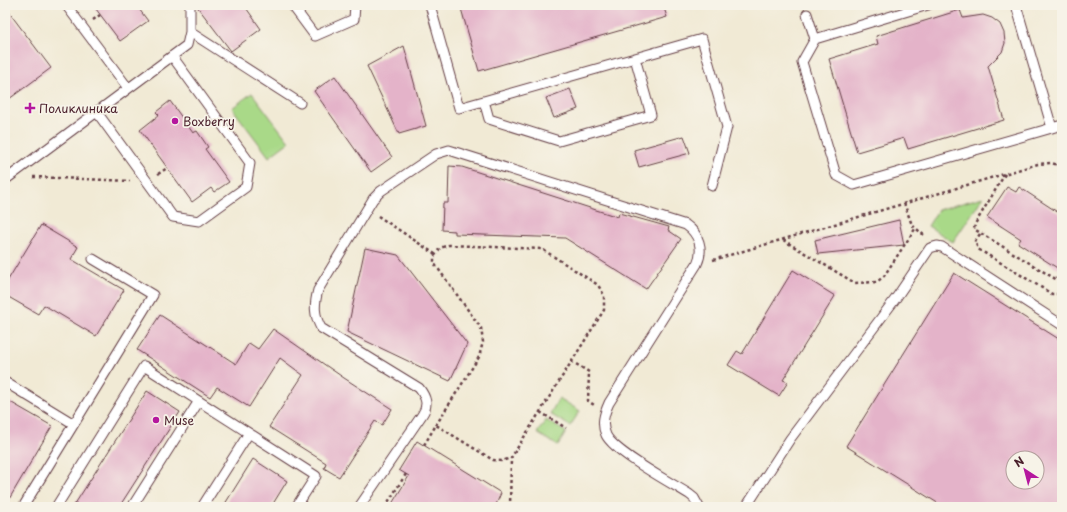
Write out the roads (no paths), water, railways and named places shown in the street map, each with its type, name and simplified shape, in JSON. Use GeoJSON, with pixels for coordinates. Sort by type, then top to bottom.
{"type":"FeatureCollection","features":[{"type":"Feature","properties":{"kind":"lane"},"geometry":{"type":"LineString","coordinates":[[66,5],[128,88]]}},
{"type":"Feature","properties":{"kind":"lane"},"geometry":{"type":"LineString","coordinates":[[8,178],[96,111],[187,46],[190,32],[190,5]]}},
{"type":"Feature","properties":{"kind":"lane"},"geometry":{"type":"LineString","coordinates":[[292,5],[315,36],[354,19],[356,5]]}},
{"type":"Feature","properties":{"kind":"lane"},"geometry":{"type":"LineString","coordinates":[[430,5],[459,108],[702,39],[727,127],[712,186]]}},
{"type":"Feature","properties":{"kind":"lane"},"geometry":{"type":"LineString","coordinates":[[928,5],[815,39],[802,62],[836,175],[854,185],[1062,125]]}},
{"type":"Feature","properties":{"kind":"lane"},"geometry":{"type":"LineString","coordinates":[[1016,5],[1052,128]]}},
{"type":"Feature","properties":{"kind":"lane"},"geometry":{"type":"LineString","coordinates":[[807,14],[815,39]]}},
{"type":"Feature","properties":{"kind":"lane"},"geometry":{"type":"LineString","coordinates":[[190,32],[300,103]]}},
{"type":"Feature","properties":{"kind":"lane"},"geometry":{"type":"LineString","coordinates":[[96,111],[173,217],[199,221],[246,187],[250,163],[172,56]]}},
{"type":"Feature","properties":{"kind":"lane"},"geometry":{"type":"LineString","coordinates":[[484,101],[489,119],[559,141],[651,115],[635,58]]}},
{"type":"Feature","properties":{"kind":"lane"},"geometry":{"type":"LineString","coordinates":[[359,507],[426,409],[425,395],[419,388],[321,328],[317,319],[315,302],[318,290],[368,208],[381,191],[436,154],[445,150],[455,151],[686,225],[694,232],[699,241],[700,254],[697,264],[609,403],[605,411],[603,425],[607,437],[617,448],[689,494],[694,498],[699,507]]}},
{"type":"Feature","properties":{"kind":"lane"},"geometry":{"type":"LineString","coordinates":[[746,507],[790,439],[896,298],[930,248],[937,246],[942,247],[1062,325]]}},
{"type":"Feature","properties":{"kind":"lane"},"geometry":{"type":"LineString","coordinates":[[23,507],[153,295],[93,259]]}},
{"type":"Feature","properties":{"kind":"lane"},"geometry":{"type":"LineString","coordinates":[[56,507],[144,366],[316,476],[296,507]]}},
{"type":"Feature","properties":{"kind":"lane"},"geometry":{"type":"LineString","coordinates":[[5,382],[74,424]]}},
{"type":"Feature","properties":{"kind":"lane"},"geometry":{"type":"LineString","coordinates":[[132,507],[199,401]]}},
{"type":"Feature","properties":{"kind":"lane"},"geometry":{"type":"LineString","coordinates":[[202,507],[249,433]]}},
{"type":"Feature","properties":{"kind":"place","name":"Поликлиника"},"geometry":{"type":"Point","coordinates":[30,108]}},
{"type":"Feature","properties":{"kind":"place","name":"Boxberry"},"geometry":{"type":"Point","coordinates":[175,121]}},
{"type":"Feature","properties":{"kind":"place","name":"Muse"},"geometry":{"type":"Point","coordinates":[156,420]}}]}
